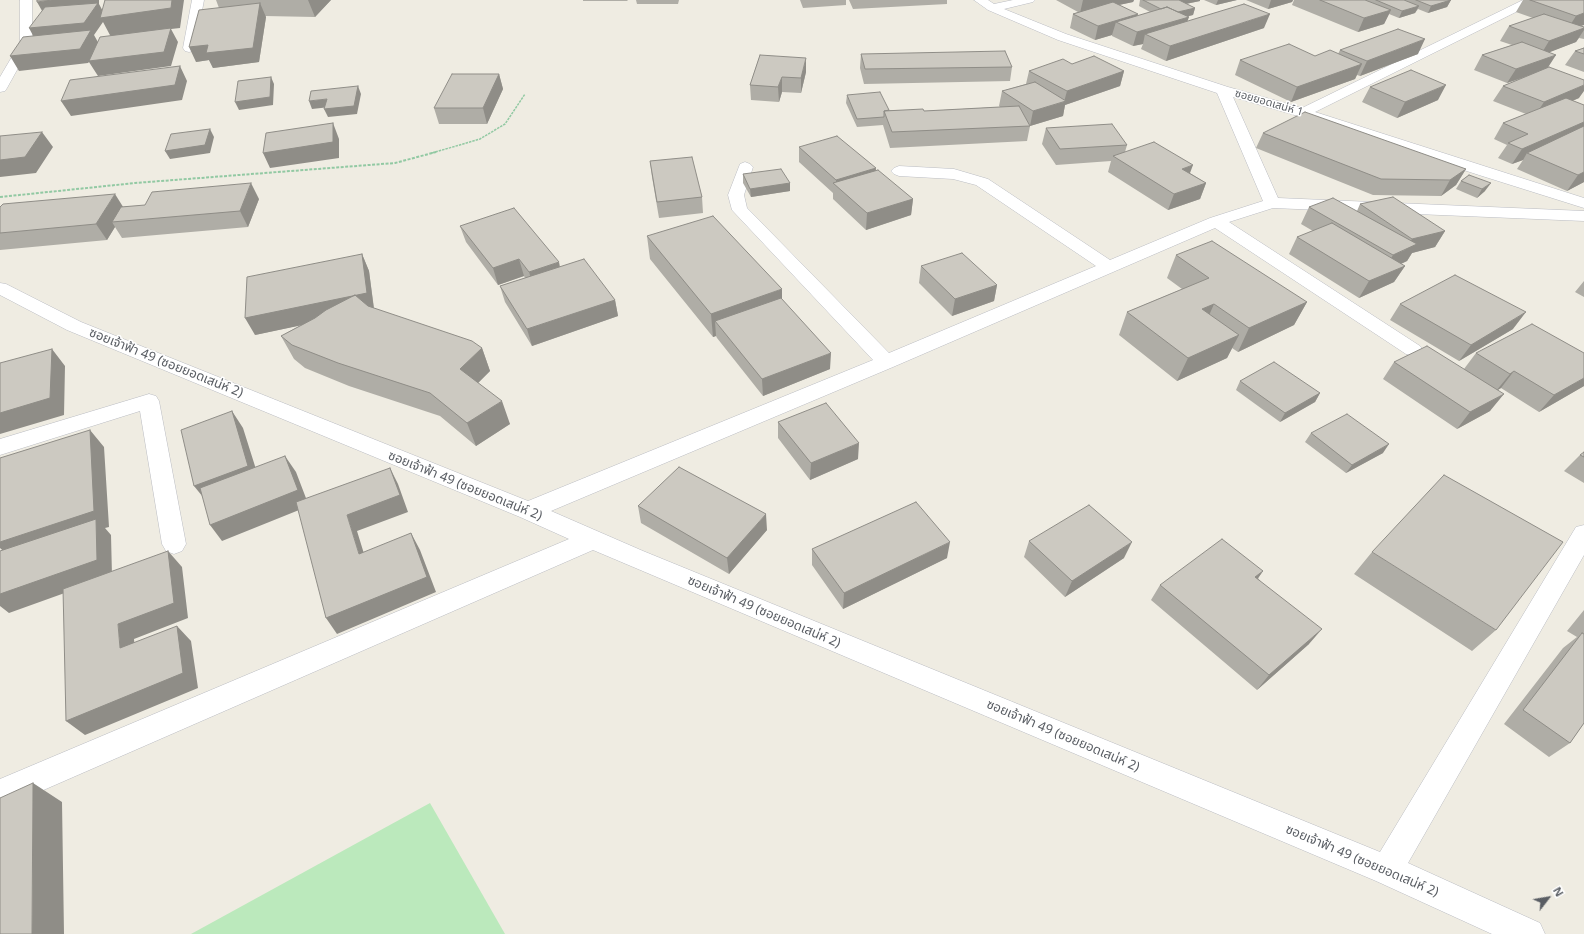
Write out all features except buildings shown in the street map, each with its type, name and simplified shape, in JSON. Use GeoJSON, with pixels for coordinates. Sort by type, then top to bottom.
{"type":"FeatureCollection","features":[{"type":"Feature","properties":{"kind":"street"},"geometry":{"type":"LineString","coordinates":[[0,88],[26,43],[26,0]]}},
{"type":"Feature","properties":{"kind":"street"},"geometry":{"type":"LineString","coordinates":[[189,48],[198,0]]}},
{"type":"Feature","properties":{"kind":"street","name":"ซอยยอดเสน่ห์ 1"},"geometry":{"type":"LineString","coordinates":[[980,0],[992,8],[1062,37],[1223,90],[1303,113],[1584,203]]}},
{"type":"Feature","properties":{"kind":"street"},"geometry":{"type":"LineString","coordinates":[[992,8],[1029,0]]}},
{"type":"Feature","properties":{"kind":"street"},"geometry":{"type":"LineString","coordinates":[[1303,113],[1532,0]]}},
{"type":"Feature","properties":{"kind":"street"},"geometry":{"type":"LineString","coordinates":[[1223,90],[1272,203]]}},
{"type":"Feature","properties":{"kind":"street"},"geometry":{"type":"LineString","coordinates":[[745,167],[736,195],[740,210],[886,362]]}},
{"type":"Feature","properties":{"kind":"street"},"geometry":{"type":"LineString","coordinates":[[898,171],[954,174],[982,182],[1109,268]]}},
{"type":"Feature","properties":{"kind":"street"},"geometry":{"type":"LineString","coordinates":[[528,511],[886,362],[1216,221],[1272,203],[1584,216]]}},
{"type":"Feature","properties":{"kind":"street"},"geometry":{"type":"LineString","coordinates":[[1216,221],[1413,350]]}},
{"type":"Feature","properties":{"kind":"street","name":"ซอยเจ้าฟ้า 49 (ซอยยอดเสน่ห์ 2)"},"geometry":{"type":"LineString","coordinates":[[0,288],[74,326],[528,511],[592,540],[1387,870],[1529,934]]}},
{"type":"Feature","properties":{"kind":"street"},"geometry":{"type":"LineString","coordinates":[[0,447],[149,401],[174,544]]}},
{"type":"Feature","properties":{"kind":"street"},"geometry":{"type":"LineString","coordinates":[[1387,870],[1584,534]]}},
{"type":"Feature","properties":{"kind":"street"},"geometry":{"type":"LineString","coordinates":[[0,794],[592,540]]}},
{"type":"Feature","properties":{"kind":"path"},"geometry":{"type":"LineString","coordinates":[[0,197],[143,182],[395,163],[480,139],[505,124],[524,94]]}},
{"type":"Feature","properties":{"kind":"green space"},"geometry":{"type":"Polygon","coordinates":[[[430,803],[505,934],[191,934],[430,803]]]}}]}
